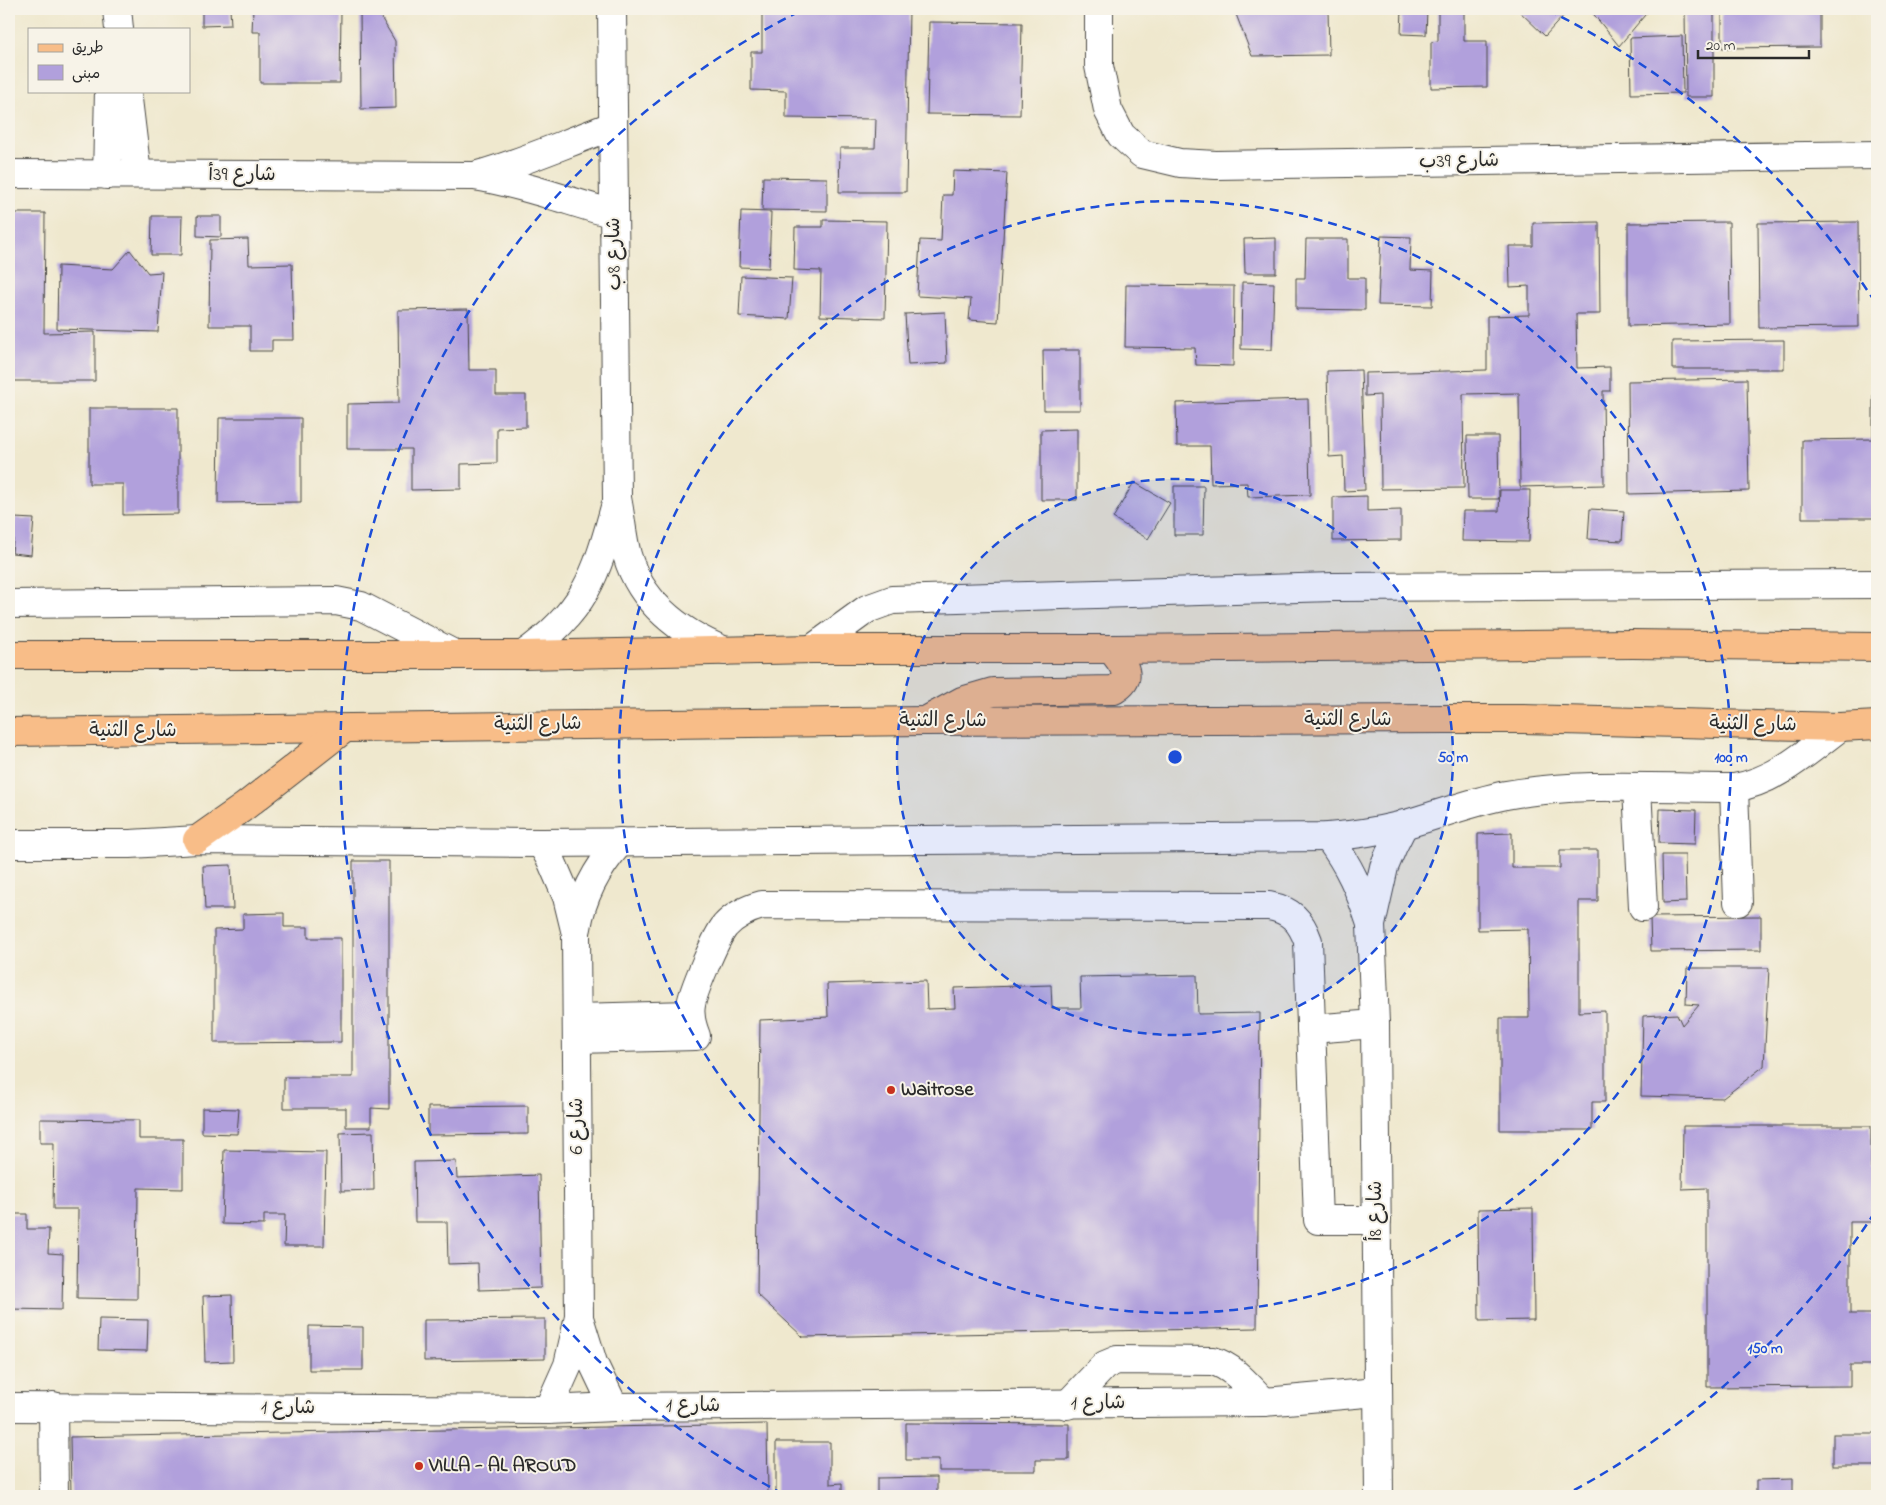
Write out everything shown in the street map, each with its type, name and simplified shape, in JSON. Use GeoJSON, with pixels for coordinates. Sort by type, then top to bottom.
{"type":"FeatureCollection","features":[{"type":"Feature","properties":{"kind":"main road"},"geometry":{"type":"LineString","coordinates":[[9,656],[522,655],[812,649],[1111,649],[1633,644],[1877,647]]}},
{"type":"Feature","properties":{"kind":"main road"},"geometry":{"type":"LineString","coordinates":[[924,721],[962,701],[993,692],[1114,690],[1124,681],[1126,674],[1125,668],[1111,649]]}},
{"type":"Feature","properties":{"kind":"main road","name":"شارع الثنية"},"geometry":{"type":"LineString","coordinates":[[9,732],[924,721],[1523,719],[1865,728]]}},
{"type":"Feature","properties":{"kind":"main road"},"geometry":{"type":"LineString","coordinates":[[197,840],[244,807],[344,729]]}},
{"type":"Feature","properties":{"kind":"street","name":"شارع 8ب"},"geometry":{"type":"LineString","coordinates":[[612,9],[618,498],[627,555],[638,580],[654,604],[675,624],[698,640],[724,651]]}},
{"type":"Feature","properties":{"kind":"street","name":"شارع 39ب"},"geometry":{"type":"LineString","coordinates":[[1098,9],[1099,66],[1108,110],[1120,135],[1142,154],[1180,163],[1216,166],[1877,156]]}},
{"type":"Feature","properties":{"kind":"street"},"geometry":{"type":"LineString","coordinates":[[107,174],[109,92]]}},
{"type":"Feature","properties":{"kind":"street"},"geometry":{"type":"LineString","coordinates":[[128,92],[137,174]]}},
{"type":"Feature","properties":{"kind":"street","name":"شارع 39أ"},"geometry":{"type":"LineString","coordinates":[[474,176],[506,167],[567,142],[613,126]]}},
{"type":"Feature","properties":{"kind":"street","name":"شارع 39أ"},"geometry":{"type":"LineString","coordinates":[[9,174],[474,176],[538,190],[614,214]]}},
{"type":"Feature","properties":{"kind":"street","name":"شارع 8ب"},"geometry":{"type":"LineString","coordinates":[[522,655],[545,640],[564,621],[580,600],[594,576],[618,498]]}},
{"type":"Feature","properties":{"kind":"street"},"geometry":{"type":"LineString","coordinates":[[812,649],[867,609],[892,600],[1334,587],[1877,584]]}},
{"type":"Feature","properties":{"kind":"street"},"geometry":{"type":"LineString","coordinates":[[9,604],[349,602],[361,606],[454,654]]}},
{"type":"Feature","properties":{"kind":"street"},"geometry":{"type":"LineString","coordinates":[[9,844],[130,844],[197,840],[540,843],[1328,837],[1359,835],[1505,796],[1571,788],[1734,788],[1761,781],[1865,728]]}},
{"type":"Feature","properties":{"kind":"street"},"geometry":{"type":"LineString","coordinates":[[1637,788],[1643,907]]}},
{"type":"Feature","properties":{"kind":"street"},"geometry":{"type":"LineString","coordinates":[[1734,788],[1738,902]]}},
{"type":"Feature","properties":{"kind":"street","name":"شارع 8أ"},"geometry":{"type":"LineString","coordinates":[[1379,1496],[1377,1220],[1371,925],[1384,867],[1404,824]]}},
{"type":"Feature","properties":{"kind":"street","name":"شارع 8أ"},"geometry":{"type":"LineString","coordinates":[[1328,837],[1356,883],[1371,925]]}},
{"type":"Feature","properties":{"kind":"street","name":"شارع 6"},"geometry":{"type":"LineString","coordinates":[[548,1410],[568,1365],[579,1317],[576,934],[578,914],[584,896],[606,858],[620,842]]}},
{"type":"Feature","properties":{"kind":"street","name":"شارع 6"},"geometry":{"type":"LineString","coordinates":[[540,843],[551,860],[567,897],[576,934]]}},
{"type":"Feature","properties":{"kind":"street"},"geometry":{"type":"LineString","coordinates":[[577,1028],[693,1025],[692,998],[717,937],[736,916],[751,908],[762,905],[1269,906],[1281,908],[1299,921],[1308,941],[1318,1220],[1377,1220]]}},
{"type":"Feature","properties":{"kind":"street"},"geometry":{"type":"LineString","coordinates":[[1311,1029],[1374,1024]]}},
{"type":"Feature","properties":{"kind":"street","name":"شارع 6"},"geometry":{"type":"LineString","coordinates":[[579,1317],[593,1363],[614,1407]]}},
{"type":"Feature","properties":{"kind":"street"},"geometry":{"type":"LineString","coordinates":[[1066,1405],[1105,1365],[1117,1360],[1213,1361],[1220,1363],[1232,1370],[1264,1402]]}},
{"type":"Feature","properties":{"kind":"street","name":"شارع 1"},"geometry":{"type":"LineString","coordinates":[[9,1407],[548,1410],[614,1407],[1066,1405],[1264,1402],[1377,1392]]}},
{"type":"Feature","properties":{"kind":"street"},"geometry":{"type":"LineString","coordinates":[[53,1406],[54,1496]]}},
{"type":"Feature","properties":{"kind":"building"},"geometry":{"type":"Polygon","coordinates":[[[202,9],[230,9],[231,25],[202,26],[202,9]]]}},
{"type":"Feature","properties":{"kind":"building"},"geometry":{"type":"Polygon","coordinates":[[[253,9],[322,9],[322,12],[341,12],[340,83],[260,83],[260,32],[252,32],[253,9]]]}},
{"type":"Feature","properties":{"kind":"building"},"geometry":{"type":"Polygon","coordinates":[[[360,9],[376,9],[395,41],[396,108],[361,109],[360,9]]]}},
{"type":"Feature","properties":{"kind":"building"},"geometry":{"type":"Polygon","coordinates":[[[762,9],[909,9],[906,192],[839,192],[840,148],[875,148],[876,119],[786,118],[786,91],[751,90],[751,52],[762,52],[762,9]]]}},
{"type":"Feature","properties":{"kind":"building"},"geometry":{"type":"Polygon","coordinates":[[[1234,9],[1328,9],[1329,55],[1252,56],[1234,9]]]}},
{"type":"Feature","properties":{"kind":"building"},"geometry":{"type":"Polygon","coordinates":[[[1402,9],[1427,9],[1426,35],[1401,34],[1402,9]]]}},
{"type":"Feature","properties":{"kind":"building"},"geometry":{"type":"Polygon","coordinates":[[[1438,9],[1464,9],[1464,41],[1487,41],[1487,87],[1431,88],[1431,42],[1438,41],[1438,9]]]}},
{"type":"Feature","properties":{"kind":"building"},"geometry":{"type":"Polygon","coordinates":[[[1517,9],[1650,9],[1619,46],[1591,11],[1565,14],[1545,36],[1517,9]]]}},
{"type":"Feature","properties":{"kind":"building"},"geometry":{"type":"Polygon","coordinates":[[[1685,9],[1714,9],[1714,97],[1686,97],[1685,9]]]}},
{"type":"Feature","properties":{"kind":"building"},"geometry":{"type":"Polygon","coordinates":[[[1722,9],[1820,9],[1820,47],[1722,48],[1722,9]]]}},
{"type":"Feature","properties":{"kind":"building"},"geometry":{"type":"Polygon","coordinates":[[[929,22],[1022,23],[1020,115],[927,114],[929,22]]]}},
{"type":"Feature","properties":{"kind":"building"},"geometry":{"type":"Polygon","coordinates":[[[1682,36],[1683,93],[1631,94],[1630,38],[1682,36]]]}},
{"type":"Feature","properties":{"kind":"building"},"geometry":{"type":"Polygon","coordinates":[[[953,171],[1007,173],[998,322],[969,320],[971,299],[917,296],[920,240],[941,241],[943,195],[952,195],[953,171]]]}},
{"type":"Feature","properties":{"kind":"building"},"geometry":{"type":"Polygon","coordinates":[[[763,177],[827,178],[827,211],[762,210],[763,177]]]}},
{"type":"Feature","properties":{"kind":"building"},"geometry":{"type":"Polygon","coordinates":[[[741,211],[771,212],[769,268],[739,267],[741,211]]]}},
{"type":"Feature","properties":{"kind":"building"},"geometry":{"type":"Polygon","coordinates":[[[9,213],[45,213],[44,333],[95,332],[95,381],[9,381],[9,213]]]}},
{"type":"Feature","properties":{"kind":"building"},"geometry":{"type":"Polygon","coordinates":[[[152,216],[182,216],[181,255],[151,255],[152,216]]]}},
{"type":"Feature","properties":{"kind":"building"},"geometry":{"type":"Polygon","coordinates":[[[197,216],[221,216],[221,237],[197,236],[197,216]]]}},
{"type":"Feature","properties":{"kind":"building"},"geometry":{"type":"Polygon","coordinates":[[[823,220],[887,221],[885,318],[820,316],[821,271],[794,270],[795,227],[823,227],[823,220]]]}},
{"type":"Feature","properties":{"kind":"building"},"geometry":{"type":"Polygon","coordinates":[[[1599,222],[1600,314],[1576,314],[1577,368],[1610,367],[1610,391],[1603,391],[1604,485],[1520,487],[1519,393],[1463,394],[1464,488],[1381,489],[1380,395],[1365,396],[1365,373],[1487,370],[1487,316],[1529,315],[1529,286],[1510,287],[1509,246],[1533,246],[1533,223],[1599,222]]]}},
{"type":"Feature","properties":{"kind":"building"},"geometry":{"type":"Polygon","coordinates":[[[1729,222],[1730,324],[1628,326],[1628,223],[1729,222]]]}},
{"type":"Feature","properties":{"kind":"building"},"geometry":{"type":"Polygon","coordinates":[[[1858,222],[1859,327],[1759,328],[1758,223],[1858,222]]]}},
{"type":"Feature","properties":{"kind":"building"},"geometry":{"type":"Polygon","coordinates":[[[1381,236],[1411,237],[1410,270],[1433,271],[1432,306],[1378,305],[1381,236]]]}},
{"type":"Feature","properties":{"kind":"building"},"geometry":{"type":"Polygon","coordinates":[[[1276,238],[1276,273],[1245,273],[1244,239],[1276,238]]]}},
{"type":"Feature","properties":{"kind":"building"},"geometry":{"type":"Polygon","coordinates":[[[248,239],[249,265],[292,264],[294,340],[272,340],[272,351],[250,351],[250,326],[209,326],[210,240],[248,239]]]}},
{"type":"Feature","properties":{"kind":"building"},"geometry":{"type":"Polygon","coordinates":[[[1306,239],[1348,239],[1348,278],[1365,278],[1365,310],[1296,309],[1296,278],[1305,278],[1306,239]]]}},
{"type":"Feature","properties":{"kind":"building"},"geometry":{"type":"Polygon","coordinates":[[[130,250],[148,273],[162,272],[158,332],[57,329],[58,266],[113,269],[130,250]]]}},
{"type":"Feature","properties":{"kind":"building"},"geometry":{"type":"Polygon","coordinates":[[[741,276],[792,278],[789,319],[739,316],[741,276]]]}},
{"type":"Feature","properties":{"kind":"building"},"geometry":{"type":"Polygon","coordinates":[[[1242,282],[1274,283],[1272,350],[1241,349],[1242,282]]]}},
{"type":"Feature","properties":{"kind":"building"},"geometry":{"type":"Polygon","coordinates":[[[1126,285],[1234,286],[1233,366],[1196,365],[1195,348],[1125,347],[1126,285]]]}},
{"type":"Feature","properties":{"kind":"building"},"geometry":{"type":"Polygon","coordinates":[[[468,309],[469,370],[496,370],[496,395],[526,395],[526,427],[497,428],[497,463],[461,464],[461,489],[411,490],[411,449],[347,449],[347,404],[399,403],[398,310],[468,309]]]}},
{"type":"Feature","properties":{"kind":"building"},"geometry":{"type":"Polygon","coordinates":[[[945,312],[947,363],[908,365],[905,314],[945,312]]]}},
{"type":"Feature","properties":{"kind":"building"},"geometry":{"type":"Polygon","coordinates":[[[1784,340],[1784,369],[1672,369],[1672,341],[1784,340]]]}},
{"type":"Feature","properties":{"kind":"building"},"geometry":{"type":"Polygon","coordinates":[[[1043,350],[1080,350],[1080,410],[1044,410],[1043,350]]]}},
{"type":"Feature","properties":{"kind":"building"},"geometry":{"type":"Polygon","coordinates":[[[1361,370],[1365,490],[1344,491],[1343,456],[1329,457],[1327,371],[1361,370]]]}},
{"type":"Feature","properties":{"kind":"building"},"geometry":{"type":"Polygon","coordinates":[[[1747,379],[1749,491],[1629,494],[1628,381],[1747,379]]]}},
{"type":"Feature","properties":{"kind":"building"},"geometry":{"type":"Polygon","coordinates":[[[1873,383],[1877,383],[1877,518],[1802,518],[1802,440],[1873,439],[1873,383]]]}},
{"type":"Feature","properties":{"kind":"building"},"geometry":{"type":"Polygon","coordinates":[[[1308,399],[1310,495],[1248,497],[1247,483],[1211,484],[1210,446],[1177,446],[1176,403],[1308,399]]]}},
{"type":"Feature","properties":{"kind":"building"},"geometry":{"type":"Polygon","coordinates":[[[89,408],[178,408],[178,514],[123,515],[123,484],[89,484],[89,408]]]}},
{"type":"Feature","properties":{"kind":"building"},"geometry":{"type":"Polygon","coordinates":[[[219,418],[301,418],[301,502],[218,503],[219,418]]]}},
{"type":"Feature","properties":{"kind":"building"},"geometry":{"type":"Polygon","coordinates":[[[1077,429],[1077,500],[1041,500],[1041,430],[1077,429]]]}},
{"type":"Feature","properties":{"kind":"building"},"geometry":{"type":"Polygon","coordinates":[[[1467,436],[1498,436],[1499,499],[1468,499],[1467,436]]]}},
{"type":"Feature","properties":{"kind":"building"},"geometry":{"type":"Polygon","coordinates":[[[1134,482],[1170,503],[1148,539],[1113,518],[1134,482]]]}},
{"type":"Feature","properties":{"kind":"building"},"geometry":{"type":"Polygon","coordinates":[[[1174,486],[1204,486],[1203,535],[1174,535],[1174,486]]]}},
{"type":"Feature","properties":{"kind":"building"},"geometry":{"type":"Polygon","coordinates":[[[1500,490],[1530,490],[1529,542],[1462,541],[1463,511],[1499,511],[1500,490]]]}},
{"type":"Feature","properties":{"kind":"building"},"geometry":{"type":"Polygon","coordinates":[[[1367,496],[1367,511],[1401,510],[1401,540],[1333,541],[1333,497],[1367,496]]]}},
{"type":"Feature","properties":{"kind":"building"},"geometry":{"type":"Polygon","coordinates":[[[1590,509],[1624,511],[1622,541],[1588,539],[1590,509]]]}},
{"type":"Feature","properties":{"kind":"building"},"geometry":{"type":"Polygon","coordinates":[[[15,518],[34,519],[31,555],[12,553],[15,518]]]}},
{"type":"Feature","properties":{"kind":"building"},"geometry":{"type":"Polygon","coordinates":[[[1660,809],[1696,810],[1695,844],[1659,843],[1660,809]]]}},
{"type":"Feature","properties":{"kind":"building"},"geometry":{"type":"Polygon","coordinates":[[[1512,833],[1512,868],[1560,868],[1560,850],[1598,850],[1598,901],[1579,901],[1579,1012],[1605,1011],[1605,1102],[1592,1102],[1592,1130],[1500,1130],[1500,1018],[1529,1018],[1528,929],[1478,930],[1478,834],[1512,833]]]}},
{"type":"Feature","properties":{"kind":"building"},"geometry":{"type":"Polygon","coordinates":[[[1662,855],[1685,855],[1686,902],[1663,903],[1662,855]]]}},
{"type":"Feature","properties":{"kind":"building"},"geometry":{"type":"Polygon","coordinates":[[[353,861],[389,861],[389,1109],[371,1108],[371,1127],[346,1127],[346,1108],[284,1108],[284,1077],[353,1077],[353,861]]]}},
{"type":"Feature","properties":{"kind":"building"},"geometry":{"type":"Polygon","coordinates":[[[231,865],[233,909],[205,909],[203,866],[231,865]]]}},
{"type":"Feature","properties":{"kind":"building"},"geometry":{"type":"Polygon","coordinates":[[[284,913],[284,927],[308,927],[308,938],[341,938],[341,1042],[214,1043],[214,930],[243,929],[243,914],[284,913]]]}},
{"type":"Feature","properties":{"kind":"building"},"geometry":{"type":"Polygon","coordinates":[[[1761,916],[1761,950],[1651,951],[1650,917],[1761,916]]]}},
{"type":"Feature","properties":{"kind":"building"},"geometry":{"type":"Polygon","coordinates":[[[1687,968],[1769,968],[1764,1066],[1723,1098],[1641,1096],[1643,1016],[1677,1014],[1682,1025],[1699,1005],[1686,1004],[1687,968]]]}},
{"type":"Feature","properties":{"kind":"building"},"geometry":{"type":"Polygon","coordinates":[[[1197,975],[1198,1014],[1260,1013],[1257,1328],[803,1337],[757,1294],[760,1020],[828,1017],[827,984],[926,981],[927,1009],[955,1008],[954,988],[1051,985],[1052,1008],[1081,1008],[1080,977],[1197,975]]]}},
{"type":"Feature","properties":{"kind":"building"},"geometry":{"type":"Polygon","coordinates":[[[528,1106],[528,1134],[428,1135],[428,1107],[528,1106]]]}},
{"type":"Feature","properties":{"kind":"building"},"geometry":{"type":"Polygon","coordinates":[[[202,1108],[239,1109],[237,1134],[202,1133],[202,1108]]]}},
{"type":"Feature","properties":{"kind":"building"},"geometry":{"type":"Polygon","coordinates":[[[40,1119],[139,1120],[139,1139],[183,1139],[183,1189],[138,1188],[137,1299],[77,1298],[78,1209],[53,1209],[54,1143],[40,1143],[40,1119]]]}},
{"type":"Feature","properties":{"kind":"building"},"geometry":{"type":"Polygon","coordinates":[[[1683,1126],[1871,1126],[1871,1168],[1877,1168],[1877,1222],[1850,1222],[1850,1314],[1877,1314],[1877,1365],[1850,1365],[1850,1386],[1707,1387],[1707,1188],[1682,1189],[1683,1126]]]}},
{"type":"Feature","properties":{"kind":"building"},"geometry":{"type":"Polygon","coordinates":[[[373,1132],[374,1190],[341,1191],[340,1133],[373,1132]]]}},
{"type":"Feature","properties":{"kind":"building"},"geometry":{"type":"Polygon","coordinates":[[[224,1150],[326,1152],[324,1246],[284,1246],[285,1215],[264,1215],[264,1225],[222,1224],[224,1150]]]}},
{"type":"Feature","properties":{"kind":"building"},"geometry":{"type":"Polygon","coordinates":[[[456,1161],[457,1178],[539,1175],[541,1288],[479,1290],[478,1263],[448,1264],[447,1222],[415,1222],[414,1162],[456,1161]]]}},
{"type":"Feature","properties":{"kind":"building"},"geometry":{"type":"Polygon","coordinates":[[[1533,1208],[1534,1320],[1479,1321],[1478,1209],[1533,1208]]]}},
{"type":"Feature","properties":{"kind":"building"},"geometry":{"type":"Polygon","coordinates":[[[9,1214],[27,1214],[27,1229],[49,1229],[48,1253],[63,1254],[62,1310],[9,1309],[9,1214]]]}},
{"type":"Feature","properties":{"kind":"building"},"geometry":{"type":"Polygon","coordinates":[[[232,1295],[233,1361],[205,1362],[203,1296],[232,1295]]]}},
{"type":"Feature","properties":{"kind":"building"},"geometry":{"type":"Polygon","coordinates":[[[99,1319],[148,1320],[147,1351],[98,1350],[99,1319]]]}},
{"type":"Feature","properties":{"kind":"building"},"geometry":{"type":"Polygon","coordinates":[[[545,1319],[545,1359],[424,1361],[424,1320],[545,1319]]]}},
{"type":"Feature","properties":{"kind":"building"},"geometry":{"type":"Polygon","coordinates":[[[309,1326],[363,1327],[363,1370],[309,1370],[309,1326]]]}},
{"type":"Feature","properties":{"kind":"building"},"geometry":{"type":"Polygon","coordinates":[[[906,1423],[1069,1424],[1069,1460],[1036,1460],[1036,1471],[939,1471],[939,1460],[906,1460],[906,1423]]]}},
{"type":"Feature","properties":{"kind":"building","name":"VILLA - AL AROUD"},"geometry":{"type":"Polygon","coordinates":[[[767,1424],[768,1496],[71,1496],[70,1437],[767,1424]]]}},
{"type":"Feature","properties":{"kind":"building"},"geometry":{"type":"Polygon","coordinates":[[[1833,1434],[1877,1434],[1877,1466],[1833,1466],[1833,1434]]]}},
{"type":"Feature","properties":{"kind":"building"},"geometry":{"type":"Polygon","coordinates":[[[776,1442],[830,1442],[830,1484],[842,1483],[842,1496],[776,1496],[776,1442]]]}},
{"type":"Feature","properties":{"kind":"building"},"geometry":{"type":"Polygon","coordinates":[[[937,1477],[937,1496],[877,1496],[877,1478],[937,1477]]]}},
{"type":"Feature","properties":{"kind":"building"},"geometry":{"type":"Polygon","coordinates":[[[1793,1479],[1793,1496],[1756,1496],[1756,1480],[1793,1479]]]}},
{"type":"Feature","properties":{"kind":"place","name":"Waitrose"},"geometry":{"type":"Point","coordinates":[891,1090]}},
{"type":"Feature","properties":{"kind":"place","name":"VILLA - AL AROUD"},"geometry":{"type":"Point","coordinates":[419,1466]}}]}
